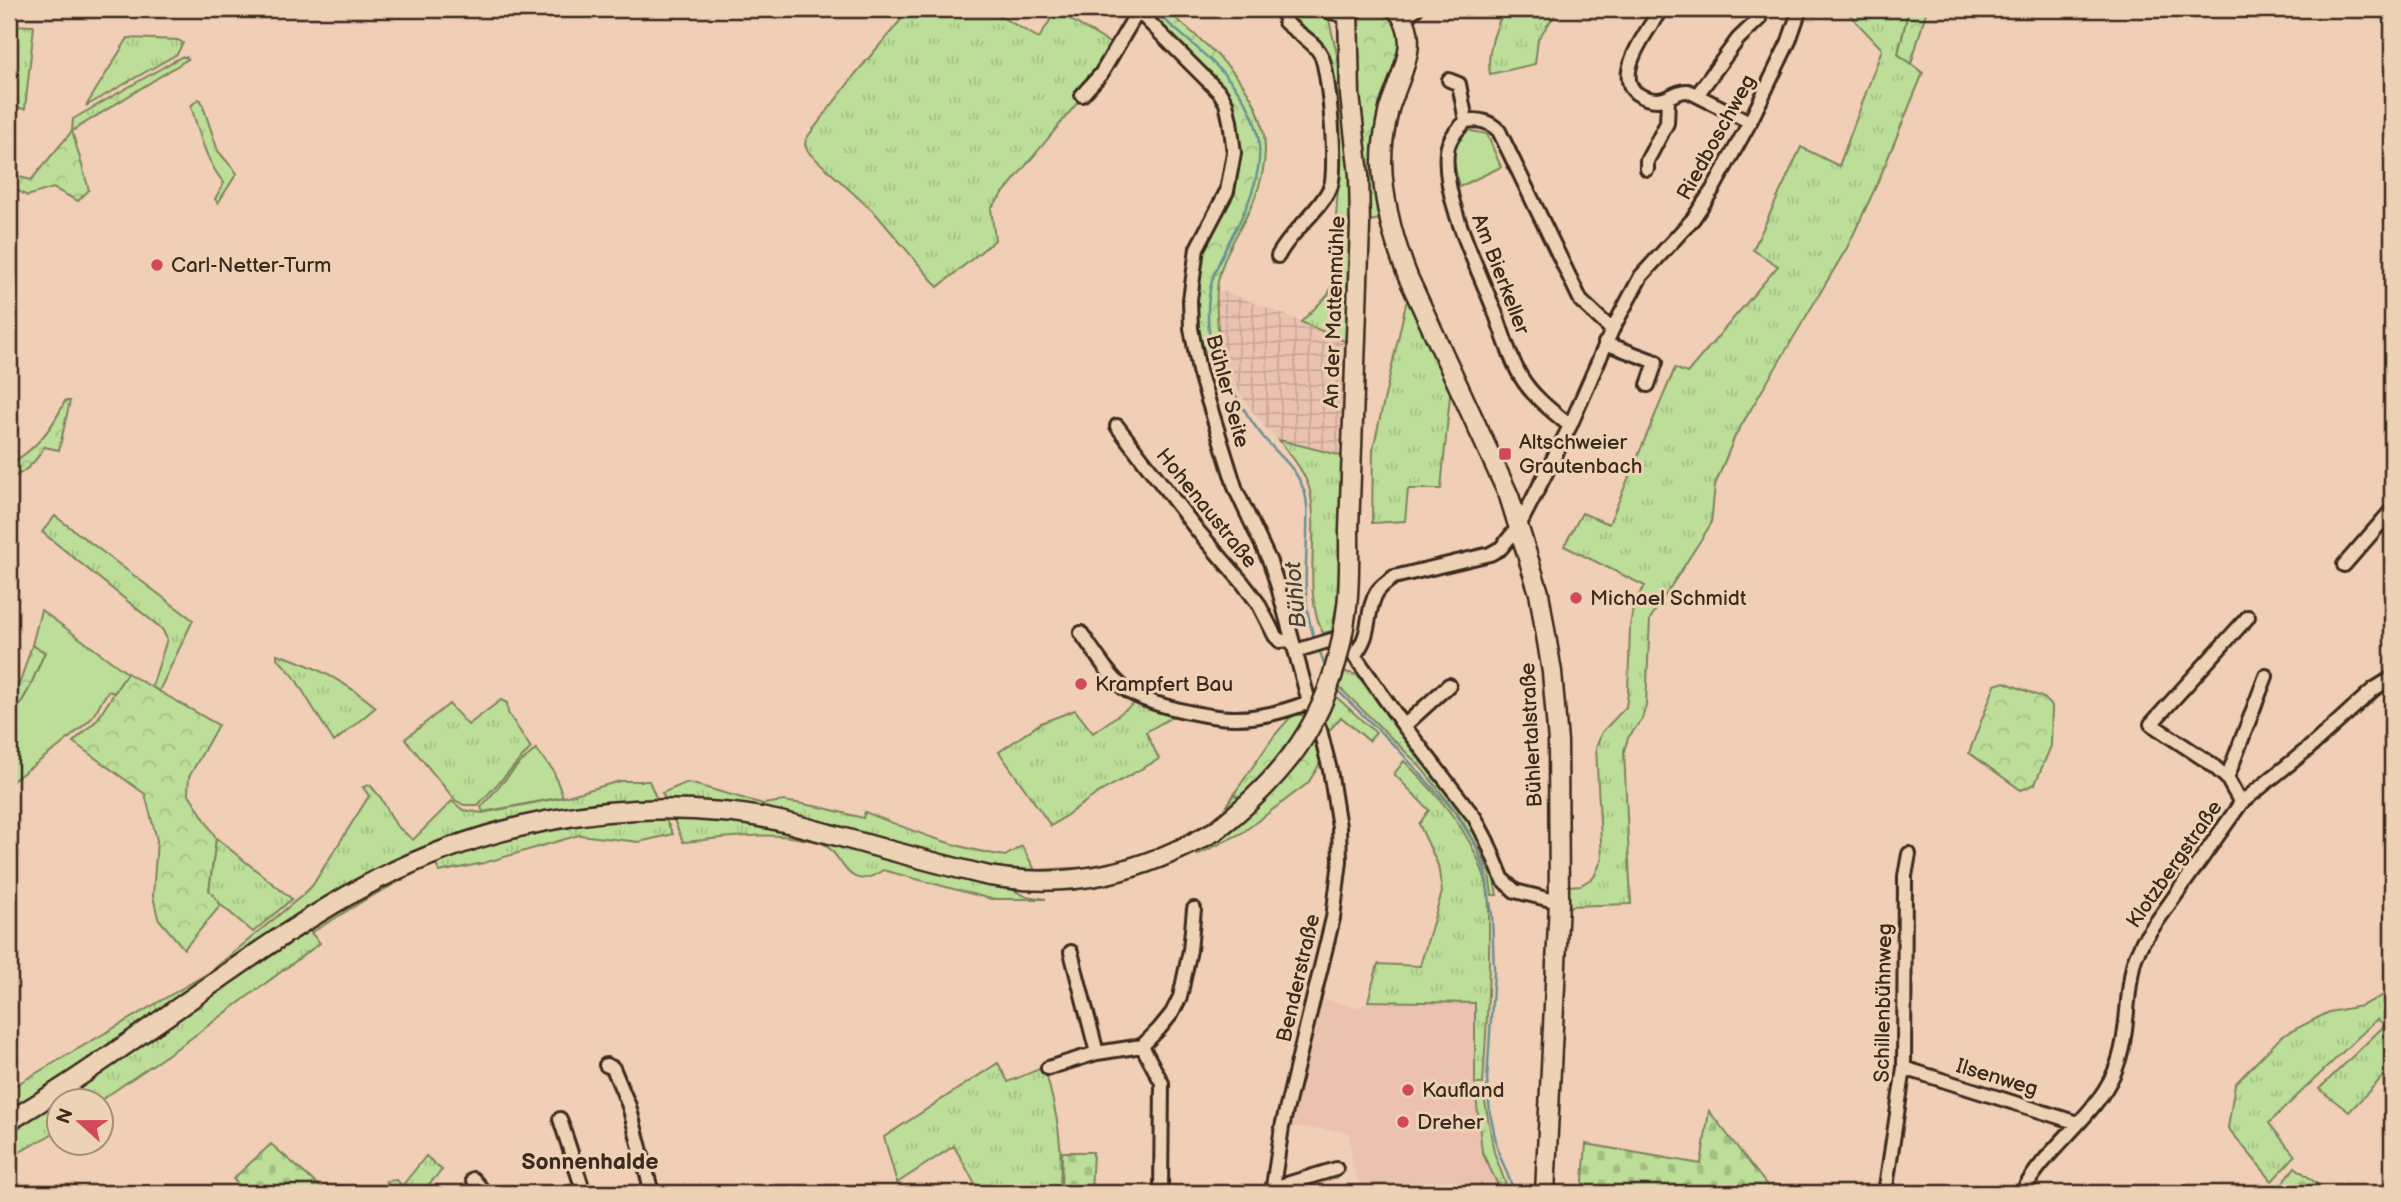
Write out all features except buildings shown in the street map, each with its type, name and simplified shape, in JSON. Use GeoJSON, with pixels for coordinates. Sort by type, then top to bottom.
{"type":"FeatureCollection","features":[{"type":"Feature","properties":{"kind":"main road","name":"An der Mattenmühle"},"geometry":{"type":"LineString","coordinates":[[9,1121],[287,934],[379,879],[472,839],[511,828],[564,816],[629,811],[741,814],[814,830],[968,871],[1010,879],[1072,879],[1122,872],[1153,862],[1215,831],[1251,803],[1280,772],[1302,743],[1315,719],[1331,682],[1348,603],[1360,226],[1359,175],[1350,95],[1343,67],[1341,10]]}},
{"type":"Feature","properties":{"kind":"main road","name":"Bühlertalstraße"},"geometry":{"type":"LineString","coordinates":[[1405,11],[1410,42],[1390,108],[1383,151],[1383,176],[1390,220],[1408,278],[1509,495],[1542,606],[1557,704],[1559,902],[1545,1193]]}},
{"type":"Feature","properties":{"kind":"street","name":"An der Mattenmühle"},"geometry":{"type":"LineString","coordinates":[[1278,256],[1330,190],[1334,174],[1329,91],[1322,57],[1317,48],[1285,22],[1284,9]]}},
{"type":"Feature","properties":{"kind":"street"},"geometry":{"type":"LineString","coordinates":[[1661,9],[1631,59],[1628,72],[1633,90],[1640,96],[1658,100],[1668,99],[1682,90],[1750,122]]}},
{"type":"Feature","properties":{"kind":"street"},"geometry":{"type":"LineString","coordinates":[[1697,95],[1738,39],[1759,19],[1762,9]]}},
{"type":"Feature","properties":{"kind":"street","name":"Riedboschweg"},"geometry":{"type":"LineString","coordinates":[[1350,650],[1361,647],[1375,595],[1394,577],[1490,554],[1500,548],[1519,526],[1570,426],[1605,343],[1641,276],[1700,209],[1750,122],[1800,9]]}},
{"type":"Feature","properties":{"kind":"street"},"geometry":{"type":"LineString","coordinates":[[1082,95],[1101,74],[1137,10]]}},
{"type":"Feature","properties":{"kind":"street","name":"Bühler Seite"},"geometry":{"type":"LineString","coordinates":[[1137,10],[1220,93],[1226,103],[1234,153],[1227,191],[1197,248],[1190,300],[1191,328],[1199,371],[1236,490],[1270,562],[1331,770]]}},
{"type":"Feature","properties":{"kind":"street"},"geometry":{"type":"LineString","coordinates":[[1449,80],[1459,84],[1466,121],[1485,121],[1499,131],[1581,301],[1612,330]]}},
{"type":"Feature","properties":{"kind":"street"},"geometry":{"type":"LineString","coordinates":[[1647,169],[1647,161],[1667,123],[1668,99]]}},
{"type":"Feature","properties":{"kind":"street","name":"Am Bierkeller"},"geometry":{"type":"LineString","coordinates":[[1466,121],[1449,141],[1447,152],[1449,182],[1457,213],[1519,374],[1537,398],[1570,426]]}},
{"type":"Feature","properties":{"kind":"street"},"geometry":{"type":"LineString","coordinates":[[1605,343],[1656,362],[1648,384]]}},
{"type":"Feature","properties":{"kind":"street","name":"Hohenaustraße"},"geometry":{"type":"LineString","coordinates":[[1117,426],[1196,530],[1258,603],[1275,636],[1280,641],[1294,645]]}},
{"type":"Feature","properties":{"kind":"street"},"geometry":{"type":"LineString","coordinates":[[1509,495],[1538,490]]}},
{"type":"Feature","properties":{"kind":"street"},"geometry":{"type":"LineString","coordinates":[[2344,565],[2392,510]]}},
{"type":"Feature","properties":{"kind":"street"},"geometry":{"type":"LineString","coordinates":[[2241,803],[2227,778],[2210,763],[2151,724],[2248,617]]}},
{"type":"Feature","properties":{"kind":"street"},"geometry":{"type":"LineString","coordinates":[[1081,633],[1118,682],[1134,694],[1160,704],[1234,718],[1289,710],[1309,702]]}},
{"type":"Feature","properties":{"kind":"street"},"geometry":{"type":"LineString","coordinates":[[1294,645],[1317,645],[1338,638],[1350,650],[1475,818],[1503,880],[1515,891],[1559,902]]}},
{"type":"Feature","properties":{"kind":"street"},"geometry":{"type":"LineString","coordinates":[[2227,778],[2266,676]]}},
{"type":"Feature","properties":{"kind":"street","name":"Klotzbergstraße"},"geometry":{"type":"LineString","coordinates":[[2022,1193],[2047,1158],[2103,1094],[2123,1048],[2133,963],[2143,942],[2241,803],[2309,748],[2374,689],[2392,678]]}},
{"type":"Feature","properties":{"kind":"street"},"geometry":{"type":"LineString","coordinates":[[1404,726],[1449,685]]}},
{"type":"Feature","properties":{"kind":"street","name":"Benderstraße"},"geometry":{"type":"LineString","coordinates":[[1272,1190],[1282,1127],[1323,962],[1338,889],[1339,827],[1331,770]]}},
{"type":"Feature","properties":{"kind":"street","name":"Schillenbühnweg"},"geometry":{"type":"LineString","coordinates":[[1885,1193],[1904,1068],[1904,908],[1909,854]]}},
{"type":"Feature","properties":{"kind":"street"},"geometry":{"type":"LineString","coordinates":[[1048,1068],[1097,1054],[1142,1046],[1172,1013],[1180,997],[1194,909]]}},
{"type":"Feature","properties":{"kind":"street"},"geometry":{"type":"LineString","coordinates":[[1071,952],[1097,1054]]}},
{"type":"Feature","properties":{"kind":"street"},"geometry":{"type":"LineString","coordinates":[[1142,1046],[1162,1083],[1161,1193]]}},
{"type":"Feature","properties":{"kind":"street"},"geometry":{"type":"LineString","coordinates":[[606,1065],[613,1068],[629,1107],[652,1193]]}},
{"type":"Feature","properties":{"kind":"street","name":"Ilsenweg"},"geometry":{"type":"LineString","coordinates":[[1904,1068],[2078,1123]]}},
{"type":"Feature","properties":{"kind":"street"},"geometry":{"type":"LineString","coordinates":[[560,1119],[584,1193]]}},
{"type":"Feature","properties":{"kind":"street"},"geometry":{"type":"LineString","coordinates":[[1272,1190],[1336,1169]]}},
{"type":"Feature","properties":{"kind":"street"},"geometry":{"type":"LineString","coordinates":[[473,1179],[485,1193]]}},
{"type":"Feature","properties":{"kind":"shaded area"},"geometry":{"type":"Polygon","coordinates":[[[1217,289],[1349,343],[1347,457],[1279,440],[1262,424],[1242,397],[1220,353],[1217,289]]]}},
{"type":"Feature","properties":{"kind":"shaded area"},"geometry":{"type":"Polygon","coordinates":[[[1320,998],[1359,1008],[1368,1001],[1475,1003],[1475,1084],[1482,1152],[1502,1193],[1365,1193],[1361,1189],[1353,1165],[1349,1132],[1287,1126],[1320,998]]]}},
{"type":"Feature","properties":{"kind":"green space"},"geometry":{"type":"Polygon","coordinates":[[[910,9],[987,9],[1039,38],[1056,11],[1113,45],[1101,74],[991,208],[995,240],[938,287],[876,214],[808,152],[805,145],[806,139],[857,72],[910,9]]]}},
{"type":"Feature","properties":{"kind":"green space"},"geometry":{"type":"Polygon","coordinates":[[[1143,9],[1165,9],[1230,69],[1247,90],[1259,114],[1265,139],[1264,168],[1254,200],[1222,265],[1219,277],[1216,305],[1220,353],[1206,355],[1198,324],[1198,295],[1206,244],[1232,191],[1239,166],[1237,126],[1225,88],[1143,9]]]}},
{"type":"Feature","properties":{"kind":"green space"},"geometry":{"type":"Polygon","coordinates":[[[1295,9],[1314,9],[1329,20],[1339,63],[1352,200],[1349,343],[1301,322],[1328,295],[1332,285],[1338,185],[1327,58],[1321,43],[1295,19],[1295,9]]]}},
{"type":"Feature","properties":{"kind":"green space"},"geometry":{"type":"Polygon","coordinates":[[[1504,9],[1559,9],[1538,39],[1535,64],[1490,74],[1491,49],[1504,9]]]}},
{"type":"Feature","properties":{"kind":"green space"},"geometry":{"type":"Polygon","coordinates":[[[1844,9],[1909,9],[1898,54],[1923,73],[1848,246],[1735,436],[1715,485],[1711,524],[1650,619],[1646,705],[1642,719],[1628,738],[1624,751],[1631,904],[1568,906],[1568,886],[1581,885],[1594,877],[1602,859],[1596,748],[1602,732],[1626,707],[1630,626],[1634,602],[1645,586],[1564,546],[1582,513],[1609,524],[1675,368],[1687,373],[1778,266],[1753,250],[1801,147],[1839,166],[1882,49],[1844,9]]]}},
{"type":"Feature","properties":{"kind":"green space"},"geometry":{"type":"Polygon","coordinates":[[[1909,9],[1927,9],[1911,64],[1898,54],[1909,9]]]}},
{"type":"Feature","properties":{"kind":"green space"},"geometry":{"type":"Polygon","coordinates":[[[1377,11],[1388,16],[1401,32],[1401,51],[1385,96],[1383,219],[1366,221],[1367,179],[1355,30],[1357,22],[1365,12],[1377,11]]]}},
{"type":"Feature","properties":{"kind":"green space"},"geometry":{"type":"Polygon","coordinates":[[[9,25],[34,26],[25,109],[9,106],[9,25]]]}},
{"type":"Feature","properties":{"kind":"green space"},"geometry":{"type":"Polygon","coordinates":[[[128,38],[178,40],[183,43],[177,54],[86,106],[128,38]]]}},
{"type":"Feature","properties":{"kind":"green space"},"geometry":{"type":"Polygon","coordinates":[[[181,57],[188,59],[72,131],[73,119],[181,57]]]}},
{"type":"Feature","properties":{"kind":"green space"},"geometry":{"type":"Polygon","coordinates":[[[198,99],[201,100],[218,151],[237,173],[218,203],[215,199],[224,183],[208,156],[197,126],[191,106],[198,99]]]}},
{"type":"Feature","properties":{"kind":"green space"},"geometry":{"type":"Polygon","coordinates":[[[1466,130],[1487,134],[1501,167],[1459,187],[1452,152],[1466,130]]]}},
{"type":"Feature","properties":{"kind":"green space"},"geometry":{"type":"Polygon","coordinates":[[[72,131],[89,190],[78,201],[53,188],[27,196],[9,185],[9,174],[31,180],[72,131]]]}},
{"type":"Feature","properties":{"kind":"green space"},"geometry":{"type":"Polygon","coordinates":[[[1408,295],[1451,385],[1441,489],[1408,489],[1405,521],[1372,523],[1373,449],[1408,295]]]}},
{"type":"Feature","properties":{"kind":"green space"},"geometry":{"type":"Polygon","coordinates":[[[65,401],[70,401],[59,450],[44,447],[30,466],[9,479],[9,464],[27,452],[42,437],[65,401]]]}},
{"type":"Feature","properties":{"kind":"green space"},"geometry":{"type":"Polygon","coordinates":[[[1279,440],[1347,457],[1337,601],[1332,631],[1323,633],[1314,600],[1313,509],[1310,491],[1301,470],[1279,440]]]}},
{"type":"Feature","properties":{"kind":"green space"},"geometry":{"type":"Polygon","coordinates":[[[55,516],[193,620],[159,691],[152,687],[167,639],[162,629],[42,532],[55,516]]]}},
{"type":"Feature","properties":{"kind":"green space"},"geometry":{"type":"Polygon","coordinates":[[[41,610],[127,673],[114,693],[108,691],[91,719],[11,782],[9,724],[29,689],[45,652],[32,645],[41,610]]]}},
{"type":"Feature","properties":{"kind":"green space"},"geometry":{"type":"Polygon","coordinates":[[[32,645],[45,652],[29,689],[9,724],[9,698],[20,682],[32,645]]]}},
{"type":"Feature","properties":{"kind":"green space"},"geometry":{"type":"Polygon","coordinates":[[[277,654],[329,676],[376,707],[334,742],[293,675],[277,658],[277,654]]]}},
{"type":"Feature","properties":{"kind":"green space"},"geometry":{"type":"Polygon","coordinates":[[[1342,671],[1357,675],[1458,804],[1486,856],[1497,895],[1492,895],[1489,874],[1481,852],[1458,814],[1418,764],[1337,685],[1342,671]]]}},
{"type":"Feature","properties":{"kind":"green space"},"geometry":{"type":"Polygon","coordinates":[[[127,673],[218,725],[189,777],[188,792],[216,838],[209,890],[221,905],[184,949],[158,918],[153,896],[157,840],[145,794],[73,742],[97,720],[127,673]]]}},
{"type":"Feature","properties":{"kind":"green space"},"geometry":{"type":"Polygon","coordinates":[[[2004,682],[2044,698],[2052,706],[2051,746],[2035,784],[2021,790],[1969,753],[1995,685],[2004,682]]]}},
{"type":"Feature","properties":{"kind":"green space"},"geometry":{"type":"Polygon","coordinates":[[[1333,694],[1376,733],[1369,741],[1341,717],[1329,731],[1321,720],[1333,694]]]}},
{"type":"Feature","properties":{"kind":"green space"},"geometry":{"type":"Polygon","coordinates":[[[501,700],[507,703],[508,713],[531,748],[478,805],[464,805],[455,800],[405,739],[449,704],[468,725],[501,700]]]}},
{"type":"Feature","properties":{"kind":"green space"},"geometry":{"type":"Polygon","coordinates":[[[1139,700],[1179,713],[1146,732],[1159,759],[1098,793],[1051,826],[999,752],[1041,723],[1075,710],[1093,733],[1139,700]]]}},
{"type":"Feature","properties":{"kind":"green space"},"geometry":{"type":"Polygon","coordinates":[[[1294,713],[1305,716],[1275,760],[1239,799],[1234,794],[1274,736],[1294,713]]]}},
{"type":"Feature","properties":{"kind":"green space"},"geometry":{"type":"Polygon","coordinates":[[[1297,730],[1300,732],[1280,761],[1223,818],[1156,854],[1066,874],[1005,872],[696,804],[695,801],[667,802],[662,793],[686,783],[763,804],[784,801],[863,818],[865,812],[934,838],[987,853],[1005,856],[1022,846],[1035,870],[1091,867],[1147,854],[1221,816],[1234,794],[1239,798],[1274,762],[1297,730]]]}},
{"type":"Feature","properties":{"kind":"green space"},"geometry":{"type":"Polygon","coordinates":[[[1313,737],[1321,758],[1308,783],[1242,833],[1197,855],[1195,851],[1313,737]]]}},
{"type":"Feature","properties":{"kind":"green space"},"geometry":{"type":"Polygon","coordinates":[[[536,749],[553,770],[563,797],[483,812],[481,807],[536,749]]]}},
{"type":"Feature","properties":{"kind":"green space"},"geometry":{"type":"Polygon","coordinates":[[[1404,761],[1440,799],[1461,827],[1478,858],[1486,882],[1489,904],[1489,971],[1483,1084],[1475,1084],[1475,1003],[1368,1001],[1378,964],[1420,966],[1442,892],[1438,865],[1419,824],[1429,810],[1394,774],[1404,761]]]}},
{"type":"Feature","properties":{"kind":"green space"},"geometry":{"type":"Polygon","coordinates":[[[620,781],[649,781],[658,802],[444,844],[53,1086],[46,1086],[46,1090],[9,1113],[9,1089],[210,972],[304,894],[312,886],[369,796],[363,787],[370,785],[381,798],[396,825],[413,840],[452,801],[463,810],[482,813],[564,797],[620,781]]]}},
{"type":"Feature","properties":{"kind":"green space"},"geometry":{"type":"Polygon","coordinates":[[[638,816],[639,820],[666,820],[673,834],[639,842],[579,835],[484,863],[439,872],[436,863],[438,859],[521,831],[638,816]]]}},
{"type":"Feature","properties":{"kind":"green space"},"geometry":{"type":"Polygon","coordinates":[[[735,818],[999,883],[1025,896],[1046,899],[991,899],[883,870],[871,877],[861,878],[847,871],[824,844],[792,837],[746,836],[683,842],[674,820],[735,818]]]}},
{"type":"Feature","properties":{"kind":"green space"},"geometry":{"type":"Polygon","coordinates":[[[216,838],[292,899],[253,932],[209,891],[216,838]]]}},
{"type":"Feature","properties":{"kind":"green space"},"geometry":{"type":"Polygon","coordinates":[[[426,864],[429,866],[368,898],[311,933],[320,943],[186,1042],[116,1090],[116,1086],[70,1086],[286,942],[348,904],[426,864]]]}},
{"type":"Feature","properties":{"kind":"green space"},"geometry":{"type":"Polygon","coordinates":[[[2392,991],[2392,1067],[2349,1112],[2319,1089],[2385,1025],[2377,1019],[2269,1123],[2295,1156],[2272,1181],[2228,1128],[2235,1084],[2282,1036],[2329,1012],[2361,1006],[2392,991]]]}},
{"type":"Feature","properties":{"kind":"green space"},"geometry":{"type":"Polygon","coordinates":[[[998,1063],[1008,1082],[1044,1067],[1058,1129],[1061,1161],[1059,1193],[980,1193],[954,1146],[897,1183],[884,1137],[998,1063]]]}},
{"type":"Feature","properties":{"kind":"green space"},"geometry":{"type":"Polygon","coordinates":[[[1476,1096],[1484,1096],[1494,1152],[1509,1193],[1502,1193],[1482,1152],[1476,1096]]]}},
{"type":"Feature","properties":{"kind":"green space"},"geometry":{"type":"Polygon","coordinates":[[[46,1102],[46,1137],[9,1158],[9,1127],[46,1102]]]}},
{"type":"Feature","properties":{"kind":"green space"},"geometry":{"type":"Polygon","coordinates":[[[1709,1111],[1773,1193],[1582,1193],[1586,1144],[1701,1164],[1709,1111]]]}},
{"type":"Feature","properties":{"kind":"green space"},"geometry":{"type":"Polygon","coordinates":[[[271,1144],[327,1193],[247,1193],[233,1179],[271,1144]]]}},
{"type":"Feature","properties":{"kind":"green space"},"geometry":{"type":"Polygon","coordinates":[[[1062,1152],[1093,1152],[1091,1193],[1061,1193],[1062,1152]]]}},
{"type":"Feature","properties":{"kind":"green space"},"geometry":{"type":"Polygon","coordinates":[[[426,1156],[442,1170],[421,1193],[394,1193],[386,1181],[397,1180],[402,1186],[426,1156]]]}},
{"type":"Feature","properties":{"kind":"green space"},"geometry":{"type":"Polygon","coordinates":[[[2295,1167],[2329,1193],[2275,1193],[2295,1167]]]}},
{"type":"Feature","properties":{"kind":"waterway","name":"Bühlot"},"geometry":{"type":"LineString","coordinates":[[1152,9],[1228,78],[1245,101],[1256,127],[1259,155],[1253,188],[1218,264],[1210,288],[1209,331],[1223,372],[1248,416],[1296,474],[1305,493],[1306,601],[1315,640]]}},
{"type":"Feature","properties":{"kind":"waterway","name":"Bühlot"},"geometry":{"type":"LineString","coordinates":[[1319,649],[1326,669]]}},
{"type":"Feature","properties":{"kind":"waterway","name":"Bühlot"},"geometry":{"type":"LineString","coordinates":[[1335,688],[1397,748],[1455,812],[1476,846],[1485,870],[1492,915],[1494,971],[1487,1080],[1490,1113],[1498,1151],[1515,1193]]}},
{"type":"Feature","properties":{"kind":"place","name":"Carl-Netter-Turm"},"geometry":{"type":"Point","coordinates":[157,265]}},
{"type":"Feature","properties":{"kind":"place","name":"Altschweier Grautenbach"},"geometry":{"type":"Point","coordinates":[1505,454]}},
{"type":"Feature","properties":{"kind":"place","name":"Michael Schmidt"},"geometry":{"type":"Point","coordinates":[1576,598]}},
{"type":"Feature","properties":{"kind":"place","name":"Krampfert Bau"},"geometry":{"type":"Point","coordinates":[1081,684]}},
{"type":"Feature","properties":{"kind":"place","name":"Kaufland"},"geometry":{"type":"Point","coordinates":[1408,1090]}},
{"type":"Feature","properties":{"kind":"place","name":"Dreher"},"geometry":{"type":"Point","coordinates":[1403,1122]}},
{"type":"Feature","properties":{"kind":"district","name":"Sonnenhalde"},"geometry":{"type":"Point","coordinates":[590,1161]}}]}
